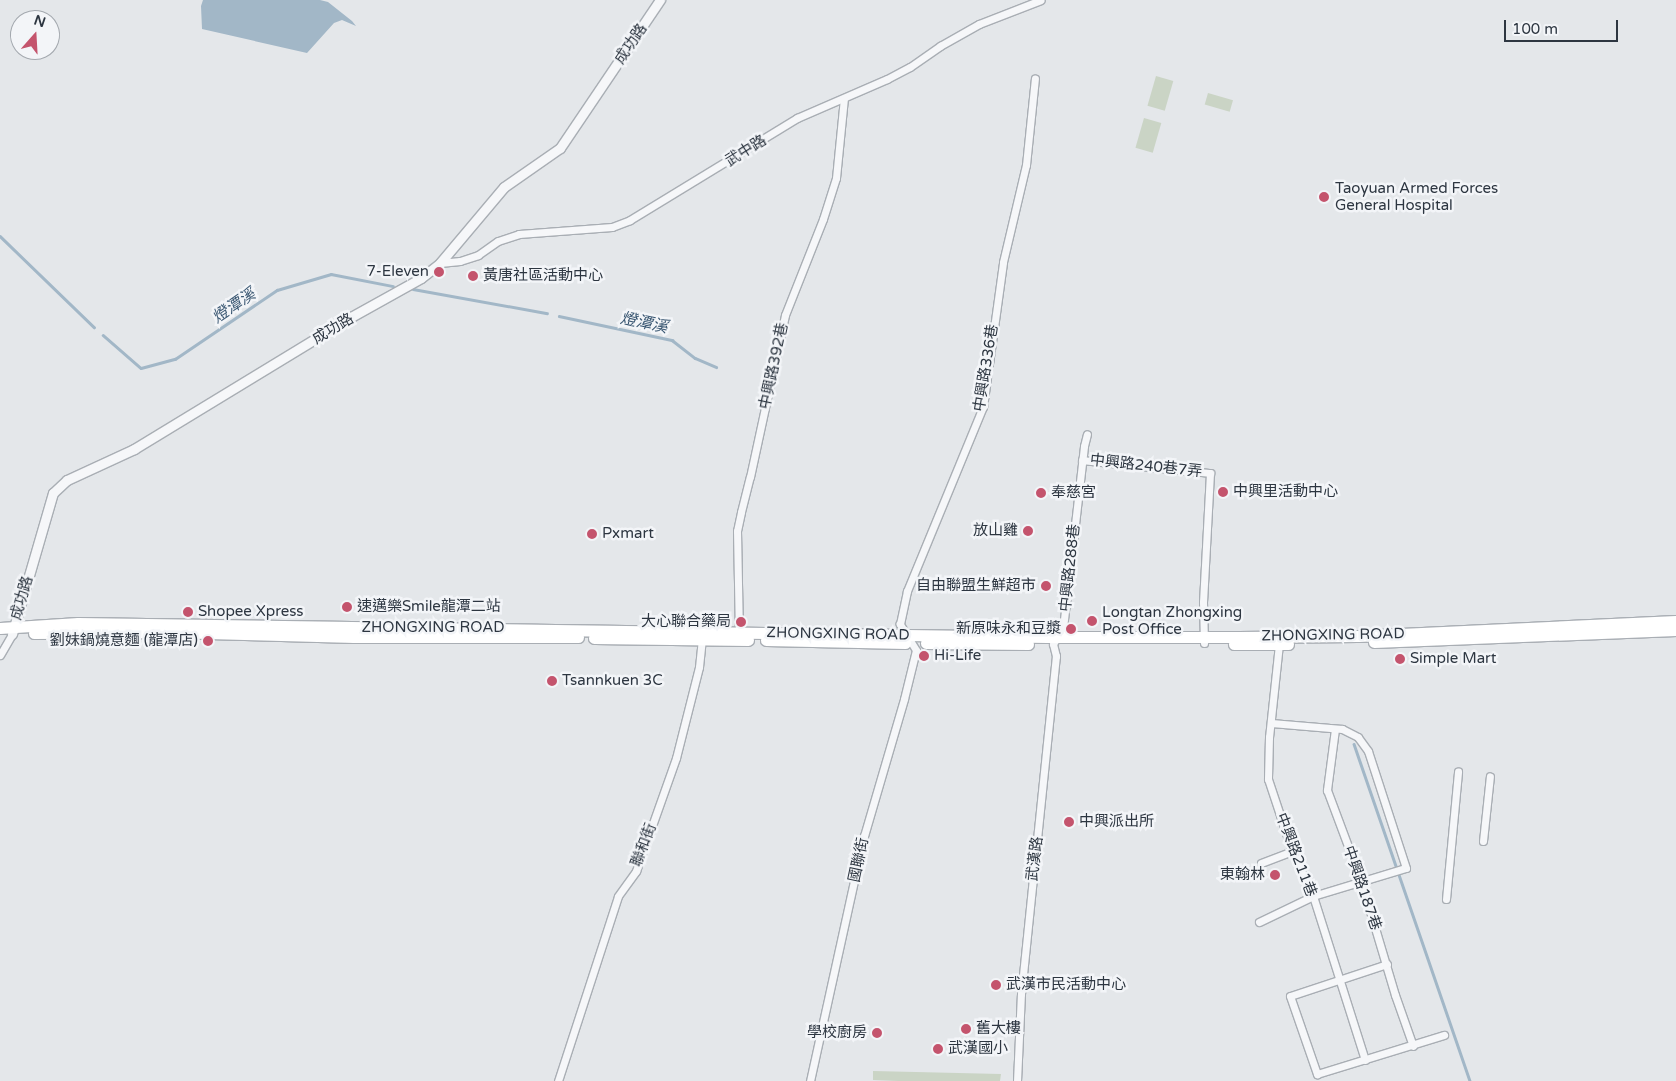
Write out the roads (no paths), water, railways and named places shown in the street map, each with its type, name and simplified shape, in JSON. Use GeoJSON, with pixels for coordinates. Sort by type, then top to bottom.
{"type":"FeatureCollection","features":[{"type":"Feature","properties":{"kind":"main road","name":"ZHONGXING ROAD"},"geometry":{"type":"LineString","coordinates":[[0,628],[13,630],[354,637],[739,636],[910,639],[1204,640],[1358,636],[1676,621]]}},
{"type":"Feature","properties":{"kind":"main road","name":"ZHONGXING ROAD"},"geometry":{"type":"LineString","coordinates":[[0,635],[13,630]]}},
{"type":"Feature","properties":{"kind":"main road","name":"ZHONGXING ROAD"},"geometry":{"type":"LineString","coordinates":[[1204,640],[1279,644],[1456,640],[1676,630]]}},
{"type":"Feature","properties":{"kind":"street","name":"成功路"},"geometry":{"type":"LineString","coordinates":[[13,630],[53,493],[67,480],[134,448],[351,317],[421,278],[440,263],[504,188],[560,148],[660,0]]}},
{"type":"Feature","properties":{"kind":"street","name":"武中路"},"geometry":{"type":"LineString","coordinates":[[440,263],[460,261],[478,255],[498,240],[519,234],[612,227],[630,220],[797,118],[910,67],[940,46],[979,24],[1041,0]]}},
{"type":"Feature","properties":{"kind":"street","name":"中興路336巷"},"geometry":{"type":"LineString","coordinates":[[910,639],[900,624],[907,591],[983,407],[1003,262],[1026,164],[1035,78]]}},
{"type":"Feature","properties":{"kind":"street","name":"中興路392巷"},"geometry":{"type":"LineString","coordinates":[[739,636],[737,531],[740,512],[750,477],[785,315],[836,178],[844,98]]}},
{"type":"Feature","properties":{"kind":"street","name":"中興路288巷"},"geometry":{"type":"LineString","coordinates":[[1055,640],[1063,628],[1082,460],[1087,434]]}},
{"type":"Feature","properties":{"kind":"street","name":"中興路240巷7弄"},"geometry":{"type":"LineString","coordinates":[[1082,460],[1210,473],[1203,602],[1204,640]]}},
{"type":"Feature","properties":{"kind":"street"},"geometry":{"type":"LineString","coordinates":[[0,655],[13,630]]}},
{"type":"Feature","properties":{"kind":"street","name":"聯和街"},"geometry":{"type":"LineString","coordinates":[[558,1081],[618,896],[636,871],[676,758],[699,667],[702,636]]}},
{"type":"Feature","properties":{"kind":"street","name":"國聯街"},"geometry":{"type":"LineString","coordinates":[[810,1081],[864,836],[916,650],[910,639]]}},
{"type":"Feature","properties":{"kind":"street","name":"武漢路"},"geometry":{"type":"LineString","coordinates":[[1017,1081],[1021,994],[1056,656],[1055,640]]}},
{"type":"Feature","properties":{"kind":"street","name":"中興路211巷"},"geometry":{"type":"LineString","coordinates":[[1279,644],[1271,723],[1268,779],[1292,851],[1313,896],[1364,1060]]}},
{"type":"Feature","properties":{"kind":"street"},"geometry":{"type":"LineString","coordinates":[[1259,922],[1313,896],[1401,870],[1368,751],[1358,737],[1342,729],[1271,723]]}},
{"type":"Feature","properties":{"kind":"street","name":"中興路187巷"},"geometry":{"type":"LineString","coordinates":[[1335,729],[1327,790],[1361,881],[1395,996],[1413,1046]]}},
{"type":"Feature","properties":{"kind":"street"},"geometry":{"type":"LineString","coordinates":[[1446,899],[1458,772]]}},
{"type":"Feature","properties":{"kind":"street"},"geometry":{"type":"LineString","coordinates":[[1483,841],[1490,776]]}},
{"type":"Feature","properties":{"kind":"street"},"geometry":{"type":"LineString","coordinates":[[1262,864],[1292,851]]}},
{"type":"Feature","properties":{"kind":"street"},"geometry":{"type":"LineString","coordinates":[[1387,964],[1290,996],[1317,1074],[1444,1035]]}},
{"type":"Feature","properties":{"kind":"water"},"geometry":{"type":"Polygon","coordinates":[[[203,0],[320,0],[328,2],[356,26],[342,20],[334,23],[307,53],[202,29],[201,6],[203,0]]]}},
{"type":"Feature","properties":{"kind":"waterway","name":"燈潭溪"},"geometry":{"type":"LineString","coordinates":[[0,236],[94,327]]}},
{"type":"Feature","properties":{"kind":"waterway","name":"燈潭溪"},"geometry":{"type":"LineString","coordinates":[[103,335],[141,368],[175,359],[277,290],[331,274],[393,286]]}},
{"type":"Feature","properties":{"kind":"waterway","name":"燈潭溪"},"geometry":{"type":"LineString","coordinates":[[413,289],[547,313]]}},
{"type":"Feature","properties":{"kind":"waterway","name":"燈潭溪"},"geometry":{"type":"LineString","coordinates":[[559,316],[672,340],[695,358],[716,367]]}},
{"type":"Feature","properties":{"kind":"waterway"},"geometry":{"type":"LineString","coordinates":[[1354,744],[1470,1081]]}},
{"type":"Feature","properties":{"kind":"place","name":"Taoyuan Armed Forces General Hospital"},"geometry":{"type":"Point","coordinates":[1324,197]}},
{"type":"Feature","properties":{"kind":"place","name":"7-Eleven"},"geometry":{"type":"Point","coordinates":[439,272]}},
{"type":"Feature","properties":{"kind":"place","name":"黃唐社區活動中心"},"geometry":{"type":"Point","coordinates":[473,276]}},
{"type":"Feature","properties":{"kind":"place","name":"中興里活動中心"},"geometry":{"type":"Point","coordinates":[1223,492]}},
{"type":"Feature","properties":{"kind":"place","name":"奉慈宮"},"geometry":{"type":"Point","coordinates":[1041,493]}},
{"type":"Feature","properties":{"kind":"place","name":"放山雞"},"geometry":{"type":"Point","coordinates":[1028,531]}},
{"type":"Feature","properties":{"kind":"place","name":"Pxmart"},"geometry":{"type":"Point","coordinates":[592,534]}},
{"type":"Feature","properties":{"kind":"place","name":"自由聯盟生鮮超市"},"geometry":{"type":"Point","coordinates":[1046,586]}},
{"type":"Feature","properties":{"kind":"place","name":"速邁樂Smile龍潭二站"},"geometry":{"type":"Point","coordinates":[347,607]}},
{"type":"Feature","properties":{"kind":"place","name":"Shopee Xpress"},"geometry":{"type":"Point","coordinates":[188,612]}},
{"type":"Feature","properties":{"kind":"place","name":"Longtan Zhongxing Post Office"},"geometry":{"type":"Point","coordinates":[1092,621]}},
{"type":"Feature","properties":{"kind":"place","name":"大心聯合藥局"},"geometry":{"type":"Point","coordinates":[741,622]}},
{"type":"Feature","properties":{"kind":"place","name":"新原味永和豆漿"},"geometry":{"type":"Point","coordinates":[1071,629]}},
{"type":"Feature","properties":{"kind":"place","name":"劉妹鍋燒意麵 (龍潭店)"},"geometry":{"type":"Point","coordinates":[208,641]}},
{"type":"Feature","properties":{"kind":"place","name":"Hi-Life"},"geometry":{"type":"Point","coordinates":[924,656]}},
{"type":"Feature","properties":{"kind":"place","name":"Simple Mart"},"geometry":{"type":"Point","coordinates":[1400,659]}},
{"type":"Feature","properties":{"kind":"place","name":"Tsannkuen 3C"},"geometry":{"type":"Point","coordinates":[552,681]}},
{"type":"Feature","properties":{"kind":"place","name":"中興派出所"},"geometry":{"type":"Point","coordinates":[1069,822]}},
{"type":"Feature","properties":{"kind":"place","name":"東翰林"},"geometry":{"type":"Point","coordinates":[1275,875]}},
{"type":"Feature","properties":{"kind":"place","name":"武漢市民活動中心"},"geometry":{"type":"Point","coordinates":[996,985]}},
{"type":"Feature","properties":{"kind":"place","name":"舊大樓"},"geometry":{"type":"Point","coordinates":[966,1029]}},
{"type":"Feature","properties":{"kind":"place","name":"學校廚房"},"geometry":{"type":"Point","coordinates":[877,1033]}},
{"type":"Feature","properties":{"kind":"place","name":"武漢國小"},"geometry":{"type":"Point","coordinates":[938,1049]}}]}
